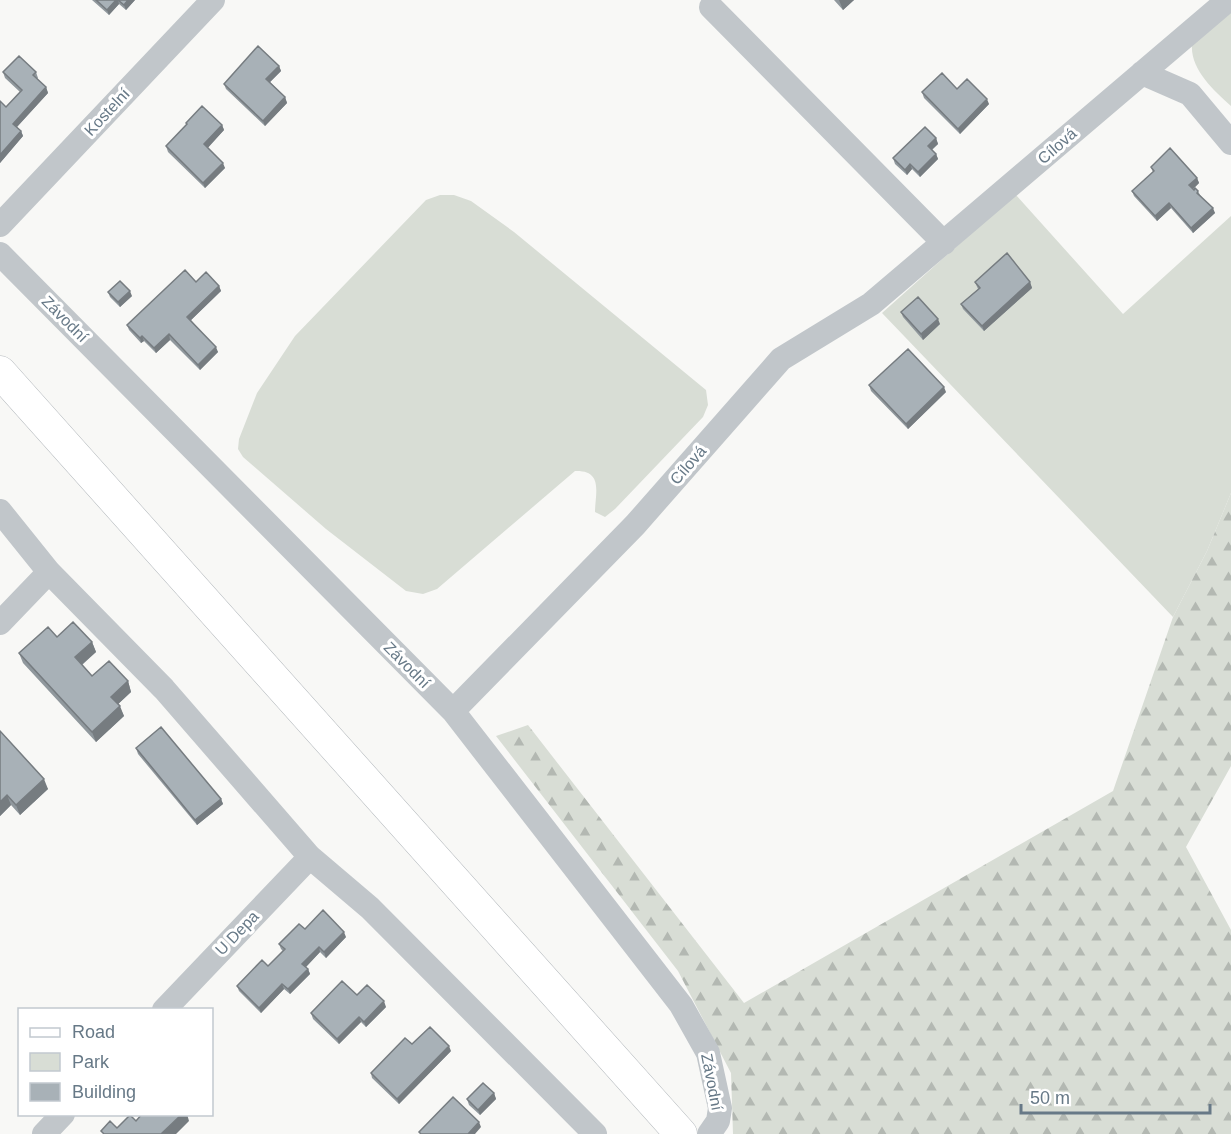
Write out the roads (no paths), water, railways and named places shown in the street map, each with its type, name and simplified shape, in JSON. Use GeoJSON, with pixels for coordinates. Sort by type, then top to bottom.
{"type":"FeatureCollection","features":[{"type":"Feature","properties":{"kind":"main road"},"geometry":{"type":"LineString","coordinates":[[0,372],[681,1134]]}},
{"type":"Feature","properties":{"kind":"street","name":"Kostelní"},"geometry":{"type":"LineString","coordinates":[[0,225],[213,0]]}},
{"type":"Feature","properties":{"kind":"street","name":"Cílová"},"geometry":{"type":"LineString","coordinates":[[453,711],[635,525],[781,359],[871,304],[1228,0]]}},
{"type":"Feature","properties":{"kind":"street"},"geometry":{"type":"LineString","coordinates":[[711,7],[944,243]]}},
{"type":"Feature","properties":{"kind":"street"},"geometry":{"type":"LineString","coordinates":[[1142,73],[1190,94],[1231,143]]}},
{"type":"Feature","properties":{"kind":"street","name":"Závodní"},"geometry":{"type":"LineString","coordinates":[[0,254],[453,711],[681,1005],[708,1053],[720,1108],[718,1121],[709,1134]]}},
{"type":"Feature","properties":{"kind":"street"},"geometry":{"type":"LineString","coordinates":[[0,511],[49,572],[164,690],[310,857],[370,908],[595,1134]]}},
{"type":"Feature","properties":{"kind":"street"},"geometry":{"type":"LineString","coordinates":[[0,623],[49,572]]}},
{"type":"Feature","properties":{"kind":"street","name":"U Depa"},"geometry":{"type":"LineString","coordinates":[[166,1008],[310,857]]}},
{"type":"Feature","properties":{"kind":"street"},"geometry":{"type":"LineString","coordinates":[[44,1134],[61,1116]]}}]}
